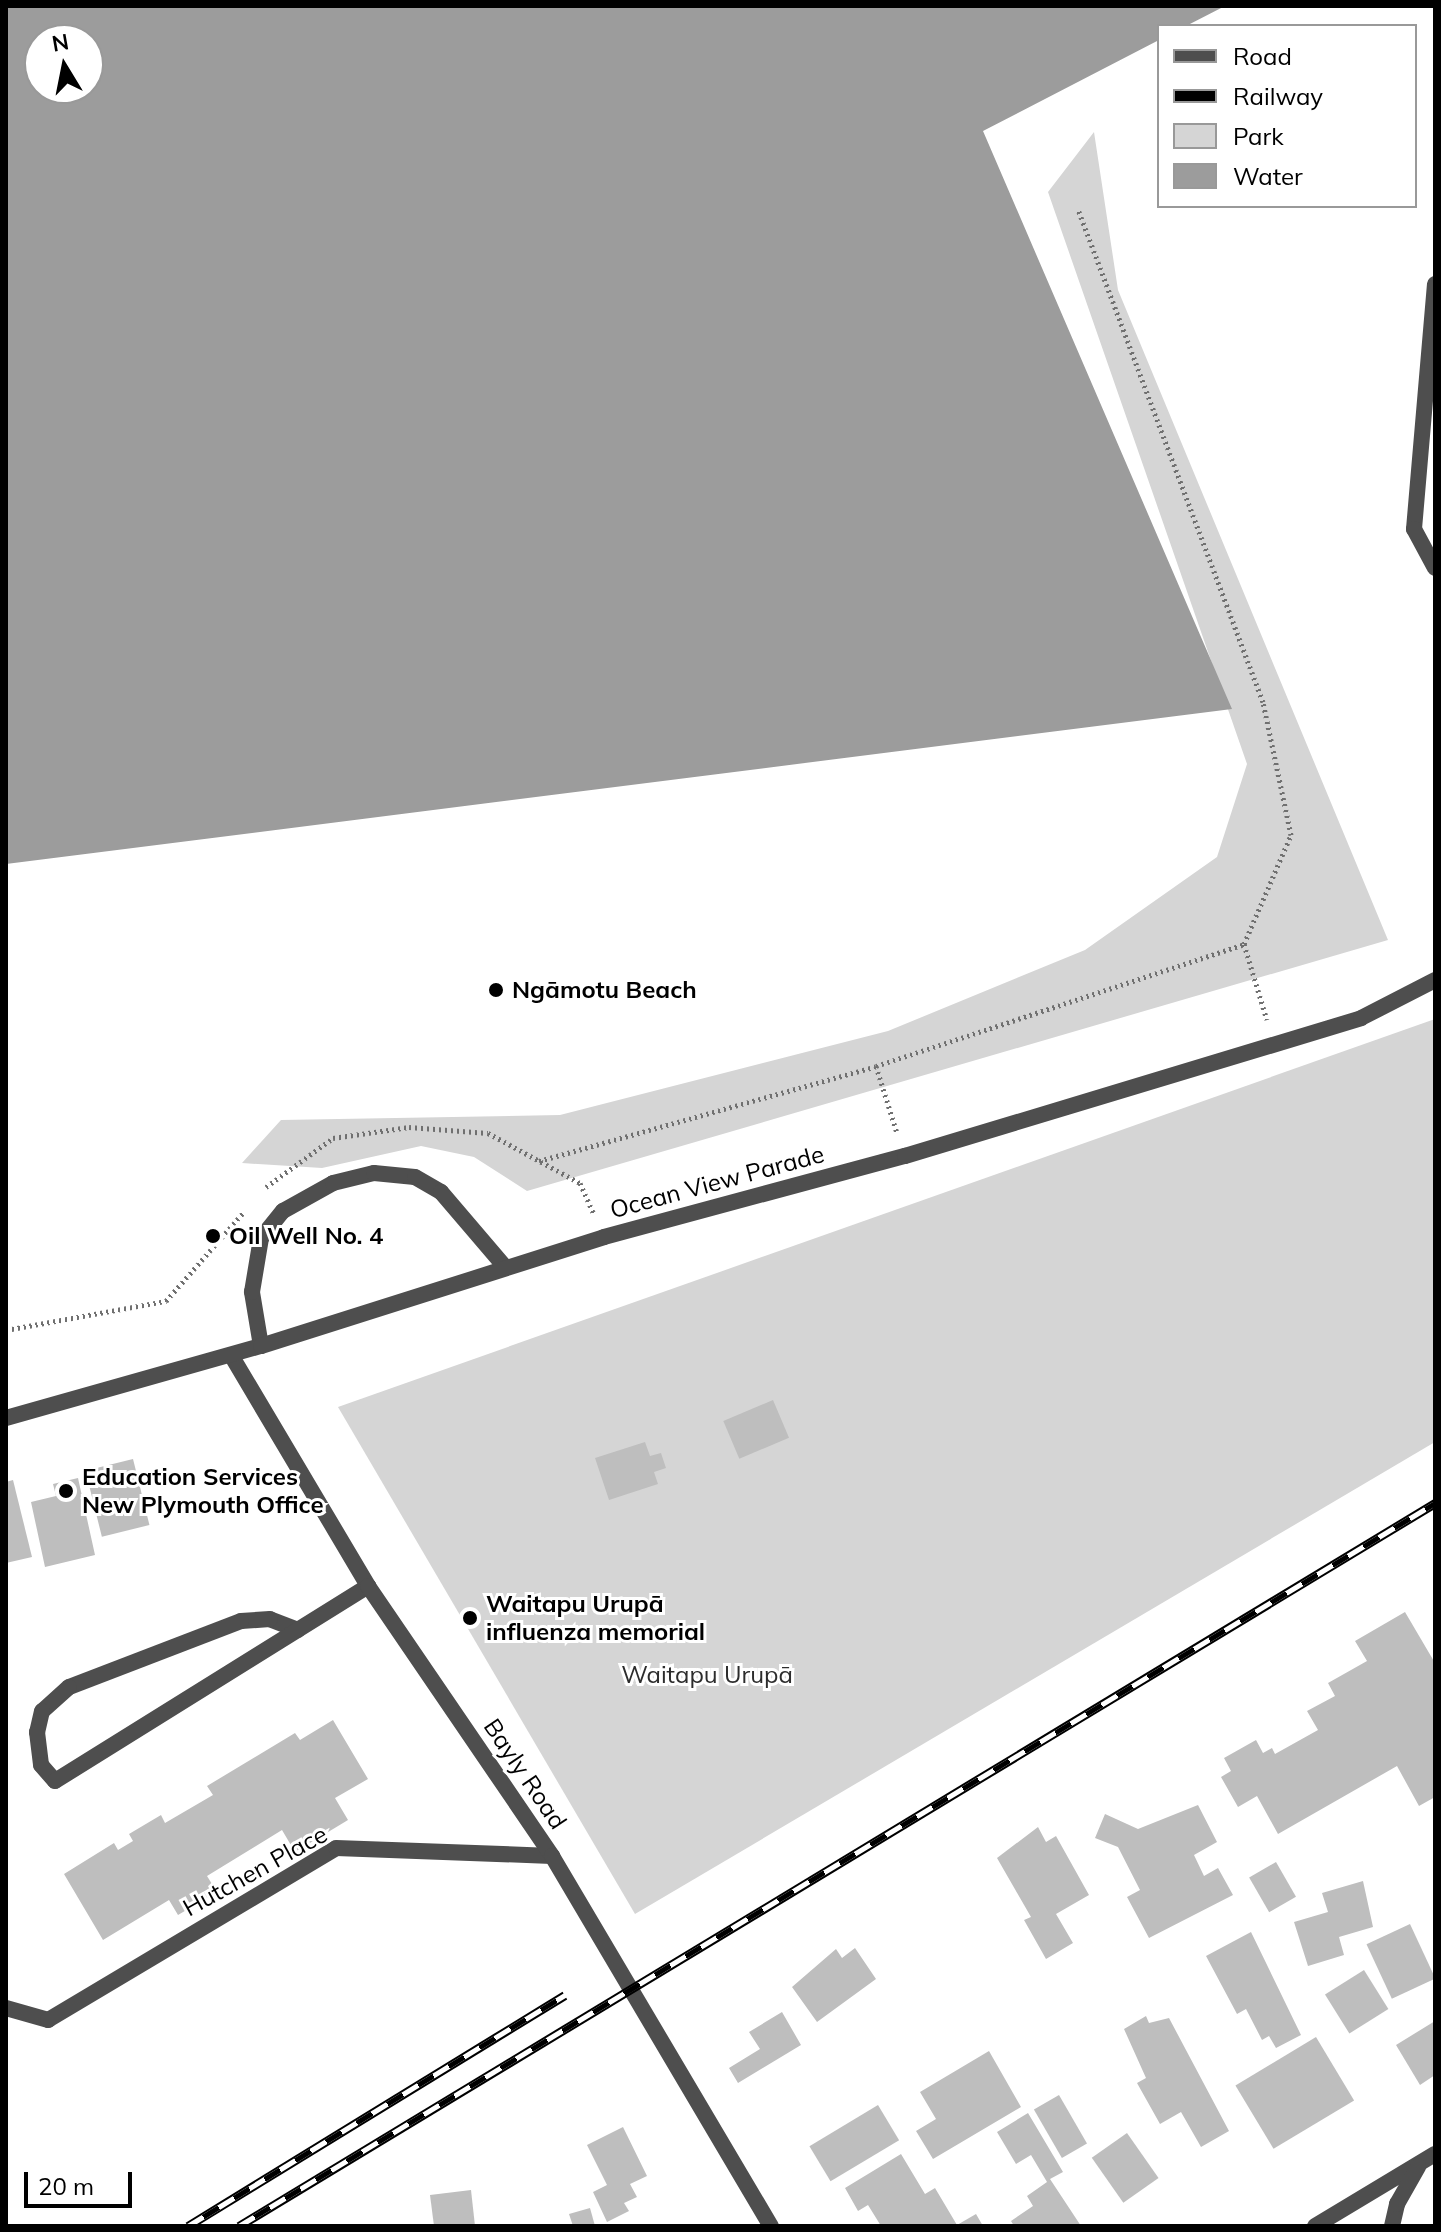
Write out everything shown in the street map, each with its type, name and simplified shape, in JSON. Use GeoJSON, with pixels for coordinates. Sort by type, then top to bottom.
{"type":"FeatureCollection","features":[{"type":"Feature","properties":{"kind":"street"},"geometry":{"type":"LineString","coordinates":[[1435,284],[1414,529],[1435,568]]}},
{"type":"Feature","properties":{"kind":"street","name":"Ocean View Parade"},"geometry":{"type":"LineString","coordinates":[[6,1418],[261,1346],[505,1267],[905,1156],[1361,1018],[1435,980]]}},
{"type":"Feature","properties":{"kind":"street"},"geometry":{"type":"LineString","coordinates":[[261,1346],[252,1292],[261,1238],[283,1211],[333,1183],[374,1173],[415,1177],[441,1192],[505,1267]]}},
{"type":"Feature","properties":{"kind":"street","name":"Bayly Road"},"geometry":{"type":"LineString","coordinates":[[231,1355],[368,1586],[552,1856],[771,2226]]}},
{"type":"Feature","properties":{"kind":"street"},"geometry":{"type":"LineString","coordinates":[[298,1630],[270,1619],[241,1621],[69,1687],[42,1711],[37,1732],[41,1765],[55,1781],[298,1630],[368,1586]]}},
{"type":"Feature","properties":{"kind":"street","name":"Hutchen Place"},"geometry":{"type":"LineString","coordinates":[[6,2008],[48,2020],[336,1848],[552,1856]]}},
{"type":"Feature","properties":{"kind":"street"},"geometry":{"type":"LineString","coordinates":[[1315,2226],[1428,2158]]}},
{"type":"Feature","properties":{"kind":"street"},"geometry":{"type":"LineString","coordinates":[[1392,2226],[1397,2204],[1428,2158]]}},
{"type":"Feature","properties":{"kind":"path"},"geometry":{"type":"LineString","coordinates":[[1078,209],[1263,702],[1291,835],[1244,944],[1274,1043]]}},
{"type":"Feature","properties":{"kind":"path"},"geometry":{"type":"LineString","coordinates":[[539,1161],[876,1066],[1244,944]]}},
{"type":"Feature","properties":{"kind":"path"},"geometry":{"type":"LineString","coordinates":[[876,1066],[905,1156]]}},
{"type":"Feature","properties":{"kind":"green space"},"geometry":{"type":"Polygon","coordinates":[[[1094,132],[1118,290],[1388,940],[527,1191],[474,1157],[421,1146],[322,1168],[242,1163],[281,1120],[560,1115],[888,1031],[1085,950],[1217,857],[1247,764],[1048,192],[1094,132]]]}},
{"type":"Feature","properties":{"kind":"green space","name":"Waitapu Urupā"},"geometry":{"type":"Polygon","coordinates":[[[1435,1019],[1435,1442],[635,1914],[338,1407],[1435,1019]]]}},
{"type":"Feature","properties":{"kind":"water"},"geometry":{"type":"Polygon","coordinates":[[[6,6],[1225,6],[1190,24],[1157,24],[1157,41],[983,131],[1232,709],[6,864],[6,6]]]}},
{"type":"Feature","properties":{"kind":"building"},"geometry":{"type":"Polygon","coordinates":[[[773,1400],[789,1438],[739,1459],[723,1421],[773,1400]]]}},
{"type":"Feature","properties":{"kind":"building"},"geometry":{"type":"Polygon","coordinates":[[[645,1442],[650,1456],[661,1453],[666,1468],[654,1472],[658,1484],[609,1500],[595,1458],[645,1442]]]}},
{"type":"Feature","properties":{"kind":"building"},"geometry":{"type":"Polygon","coordinates":[[[133,1459],[149,1525],[102,1537],[85,1471],[133,1459]]]}},
{"type":"Feature","properties":{"kind":"building"},"geometry":{"type":"Polygon","coordinates":[[[78,1478],[95,1555],[45,1567],[31,1502],[56,1496],[53,1484],[78,1478]]]}},
{"type":"Feature","properties":{"kind":"building"},"geometry":{"type":"Polygon","coordinates":[[[13,1480],[32,1557],[6,1563],[6,1482],[13,1480]]]}},
{"type":"Feature","properties":{"kind":"building"},"geometry":{"type":"Polygon","coordinates":[[[1405,1612],[1435,1663],[1435,1797],[1419,1806],[1397,1766],[1278,1834],[1257,1796],[1238,1807],[1221,1777],[1231,1771],[1224,1758],[1256,1740],[1263,1753],[1272,1748],[1275,1754],[1318,1730],[1307,1711],[1335,1696],[1328,1683],[1367,1661],[1355,1641],[1405,1612]]]}},
{"type":"Feature","properties":{"kind":"building"},"geometry":{"type":"Polygon","coordinates":[[[333,1720],[368,1779],[335,1798],[348,1820],[295,1852],[282,1830],[207,1876],[217,1892],[178,1915],[169,1900],[103,1940],[64,1874],[114,1843],[118,1850],[133,1841],[129,1834],[161,1815],[165,1823],[213,1795],[207,1786],[295,1733],[300,1740],[333,1720]]]}},
{"type":"Feature","properties":{"kind":"building"},"geometry":{"type":"Polygon","coordinates":[[[1198,1805],[1217,1842],[1194,1855],[1204,1876],[1218,1868],[1233,1895],[1149,1938],[1127,1897],[1140,1890],[1118,1847],[1095,1838],[1105,1814],[1138,1829],[1198,1805]]]}},
{"type":"Feature","properties":{"kind":"building"},"geometry":{"type":"Polygon","coordinates":[[[1038,1827],[1046,1842],[1056,1836],[1089,1895],[1056,1914],[1073,1943],[1046,1959],[1024,1920],[1031,1917],[997,1858],[1038,1827]]]}},
{"type":"Feature","properties":{"kind":"building"},"geometry":{"type":"Polygon","coordinates":[[[1276,1862],[1296,1897],[1269,1912],[1249,1877],[1276,1862]]]}},
{"type":"Feature","properties":{"kind":"building"},"geometry":{"type":"Polygon","coordinates":[[[1363,1881],[1373,1927],[1339,1937],[1344,1955],[1308,1966],[1294,1922],[1328,1912],[1322,1893],[1363,1881]]]}},
{"type":"Feature","properties":{"kind":"building"},"geometry":{"type":"Polygon","coordinates":[[[1410,1924],[1435,1979],[1392,1999],[1366,1944],[1410,1924]]]}},
{"type":"Feature","properties":{"kind":"building"},"geometry":{"type":"Polygon","coordinates":[[[1251,1932],[1301,2035],[1276,2048],[1269,2036],[1262,2040],[1246,2009],[1237,2014],[1206,1956],[1251,1932]]]}},
{"type":"Feature","properties":{"kind":"building"},"geometry":{"type":"Polygon","coordinates":[[[855,1948],[876,1979],[817,2022],[792,1987],[836,1949],[842,1958],[855,1948]]]}},
{"type":"Feature","properties":{"kind":"building"},"geometry":{"type":"Polygon","coordinates":[[[1364,1970],[1388,2009],[1349,2033],[1325,1994],[1364,1970]]]}},
{"type":"Feature","properties":{"kind":"building"},"geometry":{"type":"Polygon","coordinates":[[[782,2012],[801,2045],[738,2083],[729,2068],[760,2049],[749,2032],[782,2012]]]}},
{"type":"Feature","properties":{"kind":"building"},"geometry":{"type":"Polygon","coordinates":[[[1146,2016],[1149,2023],[1169,2018],[1229,2131],[1201,2147],[1181,2112],[1160,2124],[1137,2083],[1146,2078],[1124,2029],[1146,2016]]]}},
{"type":"Feature","properties":{"kind":"building"},"geometry":{"type":"Polygon","coordinates":[[[1435,2021],[1435,2075],[1420,2085],[1396,2045],[1435,2021]]]}},
{"type":"Feature","properties":{"kind":"building"},"geometry":{"type":"Polygon","coordinates":[[[1316,2037],[1354,2100],[1274,2149],[1235,2085],[1316,2037]]]}},
{"type":"Feature","properties":{"kind":"building"},"geometry":{"type":"Polygon","coordinates":[[[989,2051],[1021,2107],[933,2159],[916,2131],[936,2119],[920,2092],[989,2051]]]}},
{"type":"Feature","properties":{"kind":"building"},"geometry":{"type":"Polygon","coordinates":[[[1059,2095],[1087,2143],[1062,2158],[1034,2110],[1059,2095]]]}},
{"type":"Feature","properties":{"kind":"building"},"geometry":{"type":"Polygon","coordinates":[[[878,2105],[899,2140],[831,2181],[809,2146],[878,2105]]]}},
{"type":"Feature","properties":{"kind":"building"},"geometry":{"type":"Polygon","coordinates":[[[1028,2113],[1063,2172],[1050,2179],[1081,2226],[1014,2226],[1011,2221],[1033,2206],[1027,2196],[1047,2182],[1031,2155],[1016,2164],[997,2132],[1028,2113]]]}},
{"type":"Feature","properties":{"kind":"building"},"geometry":{"type":"Polygon","coordinates":[[[623,2127],[647,2176],[630,2184],[637,2197],[624,2203],[629,2211],[607,2222],[593,2192],[607,2185],[587,2145],[623,2127]]]}},
{"type":"Feature","properties":{"kind":"building"},"geometry":{"type":"Polygon","coordinates":[[[1127,2133],[1159,2178],[1123,2203],[1092,2158],[1127,2133]]]}},
{"type":"Feature","properties":{"kind":"building"},"geometry":{"type":"Polygon","coordinates":[[[901,2154],[925,2194],[935,2188],[957,2225],[976,2214],[983,2226],[881,2226],[868,2205],[858,2211],[845,2188],[901,2154]]]}},
{"type":"Feature","properties":{"kind":"building"},"geometry":{"type":"Polygon","coordinates":[[[471,2190],[475,2226],[434,2226],[430,2195],[471,2190]]]}},
{"type":"Feature","properties":{"kind":"building"},"geometry":{"type":"Polygon","coordinates":[[[590,2208],[595,2226],[573,2226],[569,2214],[590,2208]]]}},
{"type":"Feature","properties":{"kind":"railway"},"geometry":{"type":"LineString","coordinates":[[239,2226],[1435,1503]]}},
{"type":"Feature","properties":{"kind":"railway"},"geometry":{"type":"LineString","coordinates":[[188,2226],[565,1995]]}},
{"type":"Feature","properties":{"kind":"place","name":"Ngāmotu Beach"},"geometry":{"type":"Point","coordinates":[496,990]}},
{"type":"Feature","properties":{"kind":"place","name":"Oil Well No. 4"},"geometry":{"type":"Point","coordinates":[213,1236]}},
{"type":"Feature","properties":{"kind":"place","name":"Education Services New Plymouth Office"},"geometry":{"type":"Point","coordinates":[66,1491]}},
{"type":"Feature","properties":{"kind":"place","name":"Waitapu Urupā influenza memorial"},"geometry":{"type":"Point","coordinates":[470,1618]}}]}
